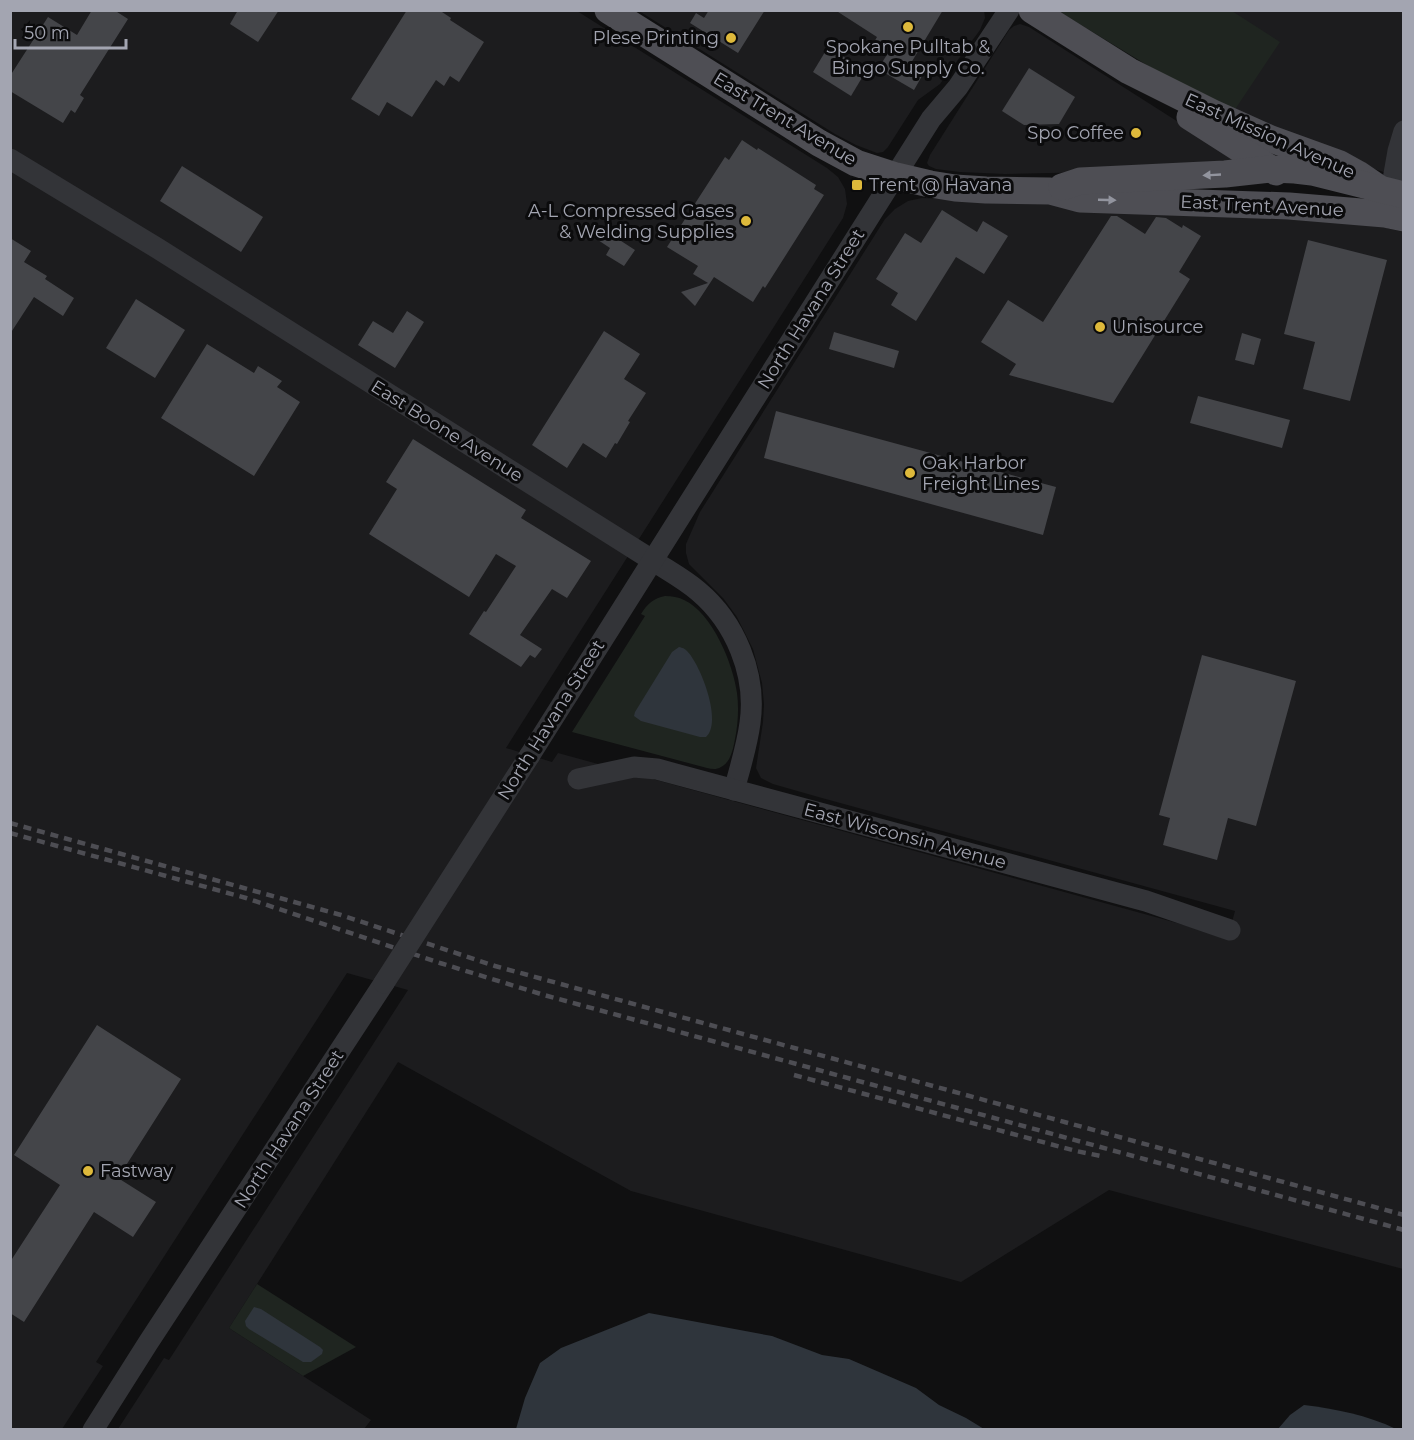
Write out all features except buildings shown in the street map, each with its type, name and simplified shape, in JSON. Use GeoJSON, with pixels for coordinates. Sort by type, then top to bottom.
{"type":"FeatureCollection","features":[{"type":"Feature","properties":{"kind":"main road","name":"East Trent Avenue"},"geometry":{"type":"LineString","coordinates":[[608,10],[819,143],[856,163],[896,176],[956,188],[1050,191],[1080,199],[1255,204],[1392,201]]}},
{"type":"Feature","properties":{"kind":"main road","name":"East Mission Avenue"},"geometry":{"type":"LineString","coordinates":[[1032,10],[1129,71],[1190,117],[1270,169]]}},
{"type":"Feature","properties":{"kind":"main road","name":"East Mission Avenue"},"geometry":{"type":"LineString","coordinates":[[1129,71],[1271,139],[1340,164],[1358,174],[1392,201]]}},
{"type":"Feature","properties":{"kind":"main road","name":"East Trent Avenue"},"geometry":{"type":"LineString","coordinates":[[1050,191],[1080,181],[1225,174],[1270,169],[1312,172],[1392,201]]}},
{"type":"Feature","properties":{"kind":"street","name":"North Havana Street"},"geometry":{"type":"LineString","coordinates":[[93,1430],[530,755],[931,120],[958,87],[1010,10]]}},
{"type":"Feature","properties":{"kind":"street"},"geometry":{"type":"LineString","coordinates":[[1392,201],[1398,151],[1404,131]]}},
{"type":"Feature","properties":{"kind":"street","name":"East Boone Avenue"},"geometry":{"type":"LineString","coordinates":[[10,159],[157,248],[652,560],[689,585],[709,602],[733,634],[741,651],[750,689],[750,722],[734,790]]}},
{"type":"Feature","properties":{"kind":"street","name":"East Wisconsin Avenue"},"geometry":{"type":"LineString","coordinates":[[578,779],[625,769],[644,767],[657,769],[1146,901],[1230,930]]}},
{"type":"Feature","properties":{"kind":"shaded area"},"geometry":{"type":"Polygon","coordinates":[[[984,10],[985,18],[980,30],[940,84],[918,100],[888,147],[883,152],[877,153],[835,134],[639,11],[984,10]]]}},
{"type":"Feature","properties":{"kind":"shaded area"},"geometry":{"type":"Polygon","coordinates":[[[10,11],[577,11],[827,168],[838,177],[845,189],[847,204],[843,218],[506,748],[552,762],[558,753],[1228,937],[1235,911],[822,798],[773,784],[761,778],[756,768],[764,704],[762,683],[753,649],[737,617],[723,598],[689,564],[686,544],[700,512],[885,219],[908,201],[922,198],[1132,205],[1351,219],[1403,232],[1403,1269],[1109,1190],[961,1282],[631,1191],[398,1062],[229,1328],[371,1420],[364,1429],[118,1429],[164,1358],[169,1360],[408,990],[347,973],[96,1362],[103,1366],[62,1429],[11,1429],[10,11]]]}},
{"type":"Feature","properties":{"kind":"shaded area"},"geometry":{"type":"Polygon","coordinates":[[[1058,11],[1232,11],[1280,42],[1232,114],[1058,11]]]}},
{"type":"Feature","properties":{"kind":"shaded area"},"geometry":{"type":"Polygon","coordinates":[[[1232,11],[1403,11],[1403,178],[1319,152],[1232,114],[1232,11]]]}},
{"type":"Feature","properties":{"kind":"shaded area"},"geometry":{"type":"Polygon","coordinates":[[[1020,24],[1029,27],[1238,160],[1096,172],[1005,174],[960,172],[929,166],[927,163],[930,155],[1009,30],[1020,24]]]}},
{"type":"Feature","properties":{"kind":"shaded area"},"geometry":{"type":"Polygon","coordinates":[[[665,596],[684,600],[704,616],[720,640],[735,681],[738,699],[737,728],[729,759],[717,769],[572,732],[645,616],[641,614],[643,610],[654,600],[665,596]]]}},
{"type":"Feature","properties":{"kind":"shaded area"},"geometry":{"type":"Polygon","coordinates":[[[679,647],[685,649],[693,658],[708,694],[712,720],[711,730],[706,737],[641,721],[634,716],[672,652],[679,647]]]}},
{"type":"Feature","properties":{"kind":"shaded area"},"geometry":{"type":"Polygon","coordinates":[[[257,1284],[356,1347],[303,1376],[229,1328],[257,1284]]]}},
{"type":"Feature","properties":{"kind":"shaded area"},"geometry":{"type":"Polygon","coordinates":[[[254,1307],[261,1309],[320,1347],[323,1350],[322,1354],[311,1362],[303,1362],[249,1329],[245,1321],[254,1307]]]}},
{"type":"Feature","properties":{"kind":"shaded area"},"geometry":{"type":"Polygon","coordinates":[[[649,1313],[772,1336],[822,1355],[849,1359],[916,1388],[939,1405],[984,1429],[516,1429],[525,1398],[540,1363],[561,1348],[649,1313]]]}},
{"type":"Feature","properties":{"kind":"shaded area"},"geometry":{"type":"Polygon","coordinates":[[[1304,1405],[1351,1413],[1396,1429],[1278,1429],[1290,1415],[1304,1405]]]}},
{"type":"Feature","properties":{"kind":"railway"},"geometry":{"type":"LineString","coordinates":[[10,823],[341,915],[495,966],[1404,1215]]}},
{"type":"Feature","properties":{"kind":"railway"},"geometry":{"type":"LineString","coordinates":[[10,833],[246,898],[544,995],[1404,1230]]}},
{"type":"Feature","properties":{"kind":"railway"},"geometry":{"type":"LineString","coordinates":[[794,1075],[1101,1156]]}},
{"type":"Feature","properties":{"kind":"place","name":"Spokane Pulltab & Bingo Supply Co."},"geometry":{"type":"Point","coordinates":[908,27]}},
{"type":"Feature","properties":{"kind":"place","name":"Plese Printing"},"geometry":{"type":"Point","coordinates":[731,38]}},
{"type":"Feature","properties":{"kind":"place","name":"Spo Coffee"},"geometry":{"type":"Point","coordinates":[1136,133]}},
{"type":"Feature","properties":{"kind":"place","name":"Trent @ Havana"},"geometry":{"type":"Point","coordinates":[857,185]}},
{"type":"Feature","properties":{"kind":"place","name":"A-L Compressed Gases & Welding Supplies"},"geometry":{"type":"Point","coordinates":[746,221]}},
{"type":"Feature","properties":{"kind":"place","name":"Unisource"},"geometry":{"type":"Point","coordinates":[1100,327]}},
{"type":"Feature","properties":{"kind":"place","name":"Oak Harbor Freight Lines"},"geometry":{"type":"Point","coordinates":[910,473]}},
{"type":"Feature","properties":{"kind":"place","name":"Fastway"},"geometry":{"type":"Point","coordinates":[88,1171]}}]}
